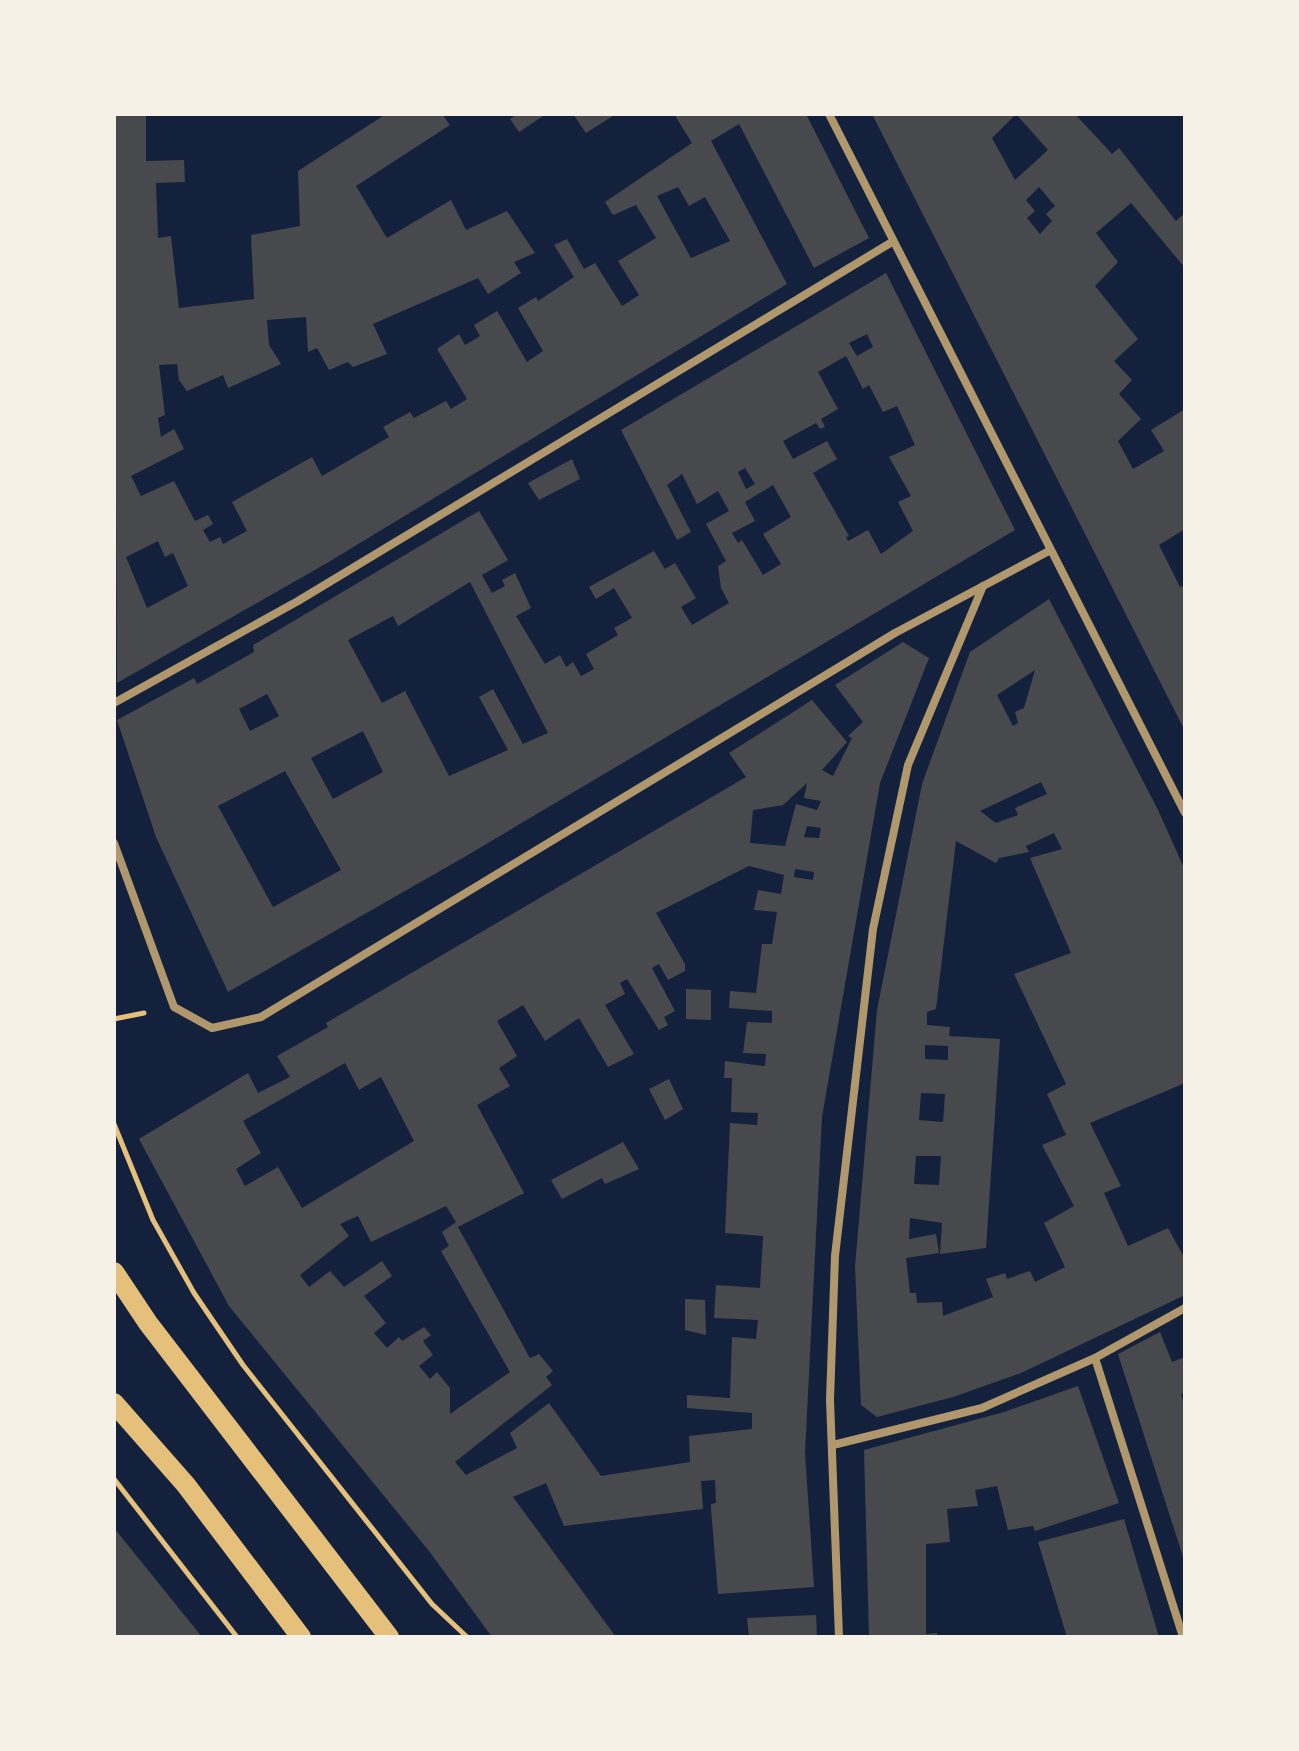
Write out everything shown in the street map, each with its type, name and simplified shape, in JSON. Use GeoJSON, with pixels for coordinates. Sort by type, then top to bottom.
{"type":"FeatureCollection","features":[{"type":"Feature","properties":{"kind":"main road"},"geometry":{"type":"LineString","coordinates":[[114,1272],[148,1323],[389,1637]]}},
{"type":"Feature","properties":{"kind":"main road"},"geometry":{"type":"LineString","coordinates":[[114,1403],[186,1485],[301,1637]]}},
{"type":"Feature","properties":{"kind":"street"},"geometry":{"type":"LineString","coordinates":[[829,114],[1049,551],[1181,791],[1185,813]]}},
{"type":"Feature","properties":{"kind":"street"},"geometry":{"type":"LineString","coordinates":[[114,703],[298,601],[892,242]]}},
{"type":"Feature","properties":{"kind":"street"},"geometry":{"type":"LineString","coordinates":[[114,843],[174,1007],[212,1028],[261,1017],[895,633],[1049,551]]}},
{"type":"Feature","properties":{"kind":"street"},"geometry":{"type":"LineString","coordinates":[[839,1637],[830,1400],[835,1256],[873,929],[908,765],[984,586]]}},
{"type":"Feature","properties":{"kind":"street"},"geometry":{"type":"LineString","coordinates":[[833,1445],[982,1408],[1095,1358],[1185,1308]]}},
{"type":"Feature","properties":{"kind":"street"},"geometry":{"type":"LineString","coordinates":[[1095,1358],[1183,1637]]}},
{"type":"Feature","properties":{"kind":"path"},"geometry":{"type":"LineString","coordinates":[[114,1124],[153,1220],[218,1329],[432,1604],[467,1637]]}},
{"type":"Feature","properties":{"kind":"path"},"geometry":{"type":"LineString","coordinates":[[114,1479],[237,1637]]}},
{"type":"Feature","properties":{"kind":"building"},"geometry":{"type":"Polygon","coordinates":[[[114,114],[146,114],[146,161],[184,160],[185,182],[156,183],[158,238],[171,236],[179,308],[254,299],[251,235],[300,226],[298,171],[386,114],[442,114],[450,125],[356,186],[387,238],[451,200],[466,230],[507,211],[535,253],[514,262],[521,273],[488,294],[478,278],[373,324],[387,354],[353,367],[348,362],[329,370],[317,348],[308,352],[306,317],[267,320],[269,345],[281,364],[228,388],[223,375],[187,391],[179,380],[177,364],[159,365],[165,415],[158,418],[161,437],[174,429],[184,449],[131,476],[141,496],[174,481],[195,521],[208,515],[213,524],[203,530],[210,542],[220,537],[223,544],[247,531],[232,502],[312,457],[322,476],[389,437],[383,427],[410,412],[414,418],[446,401],[451,409],[467,399],[437,349],[459,334],[465,345],[480,336],[474,325],[497,311],[527,362],[543,351],[518,308],[536,297],[538,301],[574,277],[554,245],[567,239],[584,269],[595,263],[622,306],[639,295],[618,261],[656,238],[636,205],[613,215],[605,202],[692,143],[674,114],[806,114],[869,238],[814,268],[739,124],[711,141],[787,284],[327,563],[117,683],[114,114]],[[678,187],[657,196],[691,258],[730,241],[705,197],[689,206],[678,187]],[[158,541],[126,557],[147,608],[188,586],[173,553],[165,557],[158,541]]]}},
{"type":"Feature","properties":{"kind":"building"},"geometry":{"type":"Polygon","coordinates":[[[517,114],[546,114],[519,132],[510,119],[517,114]]]}},
{"type":"Feature","properties":{"kind":"building"},"geometry":{"type":"Polygon","coordinates":[[[573,114],[616,114],[586,133],[573,114]]]}},
{"type":"Feature","properties":{"kind":"building"},"geometry":{"type":"Polygon","coordinates":[[[872,114],[1016,114],[1075,114],[1112,154],[1119,148],[1176,221],[1185,213],[1185,268],[1131,203],[1096,233],[1118,262],[1095,286],[1138,339],[1114,361],[1132,380],[1119,394],[1141,419],[1118,441],[1133,469],[1164,451],[1151,430],[1185,409],[1185,529],[1159,545],[1180,587],[1185,585],[1185,731],[872,114]],[[1016,114],[992,138],[1015,180],[1048,150],[1016,114]],[[1039,187],[1026,200],[1035,211],[1027,218],[1040,234],[1052,221],[1046,214],[1055,206],[1039,187]]]}},
{"type":"Feature","properties":{"kind":"building"},"geometry":{"type":"Polygon","coordinates":[[[886,273],[1015,530],[461,859],[228,992],[156,837],[117,720],[194,678],[197,684],[254,652],[253,645],[479,511],[508,560],[482,575],[492,593],[505,586],[502,580],[515,573],[531,608],[516,616],[545,664],[560,655],[566,667],[573,662],[581,676],[594,669],[586,654],[618,635],[614,628],[632,618],[614,588],[596,599],[589,587],[654,551],[665,569],[675,563],[696,598],[681,607],[692,625],[729,603],[721,588],[718,566],[726,561],[706,524],[729,511],[718,491],[697,504],[682,474],[667,485],[691,532],[677,540],[621,430],[886,273]],[[867,334],[849,343],[857,356],[873,347],[867,334]],[[846,356],[818,372],[838,409],[821,419],[825,427],[820,429],[816,423],[783,441],[793,459],[827,441],[837,459],[813,473],[849,536],[846,537],[848,541],[868,530],[881,554],[913,531],[898,502],[911,496],[889,457],[915,445],[897,406],[883,412],[869,385],[863,389],[846,356]],[[745,468],[738,472],[746,489],[755,484],[745,468]],[[773,485],[745,502],[755,521],[732,533],[738,543],[742,540],[763,575],[781,564],[763,534],[791,517],[773,485]],[[470,582],[398,626],[393,616],[348,640],[382,703],[405,691],[449,776],[508,750],[479,697],[493,689],[523,744],[548,733],[470,582]],[[267,694],[239,709],[250,731],[279,716],[267,694]],[[363,731],[311,758],[333,799],[383,772],[363,731]],[[285,771],[218,806],[273,907],[341,870],[285,771]]]}},
{"type":"Feature","properties":{"kind":"building"},"geometry":{"type":"Polygon","coordinates":[[[572,459],[580,479],[539,500],[528,483],[572,459]]]}},
{"type":"Feature","properties":{"kind":"building"},"geometry":{"type":"Polygon","coordinates":[[[1049,599],[1158,810],[1185,870],[1185,1083],[1090,1123],[1121,1186],[1104,1193],[1128,1246],[1168,1228],[1185,1259],[1185,1295],[1021,1373],[953,1397],[877,1417],[861,1405],[855,1266],[877,1010],[922,784],[970,652],[1049,599]],[[1035,670],[997,695],[1013,726],[1018,723],[1015,712],[1024,708],[1035,670]],[[1041,782],[980,811],[996,823],[1018,815],[1015,808],[1047,794],[1041,782]],[[1054,833],[1026,846],[1029,852],[999,858],[996,863],[956,841],[936,1009],[927,1012],[927,1025],[950,1027],[949,1036],[1000,1039],[986,1248],[940,1254],[942,1223],[910,1218],[909,1239],[936,1234],[939,1253],[906,1258],[910,1293],[916,1293],[917,1303],[942,1302],[943,1316],[993,1297],[986,1279],[1005,1273],[1007,1279],[1030,1271],[1035,1282],[1065,1267],[1044,1223],[1074,1206],[1042,1145],[1066,1135],[1047,1094],[1066,1084],[1014,974],[1071,953],[1030,858],[1062,849],[1054,833]],[[925,1045],[925,1059],[948,1060],[948,1046],[925,1045]],[[921,1093],[919,1120],[943,1122],[945,1094],[921,1093]],[[916,1156],[914,1184],[939,1185],[941,1156],[916,1156]]]}},
{"type":"Feature","properties":{"kind":"building"},"geometry":{"type":"Polygon","coordinates":[[[903,642],[929,658],[880,783],[822,1117],[805,1453],[814,1587],[718,1594],[711,1509],[711,1504],[716,1503],[715,1480],[701,1481],[703,1509],[564,1526],[546,1483],[513,1497],[616,1637],[492,1637],[429,1551],[229,1306],[139,1139],[248,1073],[258,1093],[290,1077],[277,1056],[328,1027],[326,1023],[746,777],[729,753],[812,700],[847,742],[822,770],[833,776],[852,738],[848,736],[863,722],[835,685],[903,642]],[[807,783],[783,805],[753,810],[750,843],[785,846],[796,804],[817,810],[821,801],[804,798],[807,783]],[[807,826],[804,837],[819,838],[821,828],[807,826]],[[749,866],[656,913],[685,964],[685,971],[668,980],[659,964],[652,968],[675,1011],[664,1017],[668,1025],[659,1030],[627,979],[620,983],[625,994],[605,1005],[634,1054],[608,1067],[579,1018],[545,1041],[523,1005],[497,1021],[517,1056],[499,1068],[510,1086],[477,1105],[524,1193],[458,1227],[530,1358],[539,1354],[553,1371],[546,1377],[552,1385],[455,1462],[466,1475],[517,1448],[510,1433],[549,1403],[601,1476],[690,1462],[689,1436],[752,1429],[752,1413],[687,1408],[687,1395],[730,1398],[732,1337],[756,1339],[758,1320],[714,1318],[716,1285],[760,1288],[763,1236],[725,1233],[730,1123],[757,1125],[758,1113],[731,1112],[732,1078],[724,1078],[725,1061],[765,1066],[766,1054],[743,1053],[747,1022],[772,1023],[772,1011],[729,1008],[730,991],[756,993],[762,944],[772,944],[777,912],[754,910],[758,890],[781,894],[784,875],[749,866]],[[795,869],[794,877],[813,880],[814,872],[795,869]],[[345,1063],[243,1121],[261,1153],[236,1169],[245,1186],[278,1167],[302,1208],[414,1141],[381,1077],[359,1090],[345,1063]],[[446,1206],[371,1242],[358,1216],[340,1224],[349,1236],[300,1275],[309,1287],[330,1271],[344,1287],[382,1261],[392,1276],[364,1296],[386,1323],[374,1333],[387,1348],[399,1337],[402,1341],[424,1327],[431,1335],[423,1341],[433,1355],[419,1366],[430,1379],[437,1372],[450,1388],[450,1414],[510,1372],[441,1251],[449,1246],[442,1232],[456,1222],[446,1206]]]}},
{"type":"Feature","properties":{"kind":"building"},"geometry":{"type":"Polygon","coordinates":[[[686,989],[711,990],[711,1020],[686,1019],[686,989]]]}},
{"type":"Feature","properties":{"kind":"building"},"geometry":{"type":"Polygon","coordinates":[[[669,1079],[683,1109],[665,1120],[649,1089],[669,1079]]]}},
{"type":"Feature","properties":{"kind":"building"},"geometry":{"type":"Polygon","coordinates":[[[623,1142],[639,1169],[605,1184],[602,1178],[562,1199],[551,1180],[623,1142]]]}},
{"type":"Feature","properties":{"kind":"building"},"geometry":{"type":"Polygon","coordinates":[[[685,1299],[705,1300],[706,1335],[685,1330],[685,1299]]]}},
{"type":"Feature","properties":{"kind":"building"},"geometry":{"type":"Polygon","coordinates":[[[1160,1332],[1172,1362],[1185,1357],[1185,1393],[1181,1394],[1185,1409],[1185,1563],[1118,1354],[1160,1332]]]}},
{"type":"Feature","properties":{"kind":"building"},"geometry":{"type":"Polygon","coordinates":[[[1078,1386],[1119,1503],[1035,1531],[1033,1526],[1008,1530],[997,1486],[975,1490],[978,1506],[947,1509],[950,1542],[926,1544],[926,1634],[937,1633],[937,1637],[869,1637],[864,1450],[1004,1412],[1078,1386]]]}},
{"type":"Feature","properties":{"kind":"building"},"geometry":{"type":"Polygon","coordinates":[[[1124,1519],[1159,1637],[1067,1637],[1038,1542],[1124,1519]]]}},
{"type":"Feature","properties":{"kind":"building"},"geometry":{"type":"Polygon","coordinates":[[[114,1528],[131,1549],[202,1637],[114,1637],[114,1528]]]}},
{"type":"Feature","properties":{"kind":"building"},"geometry":{"type":"Polygon","coordinates":[[[816,1615],[817,1637],[749,1637],[747,1618],[816,1615]]]}}]}
